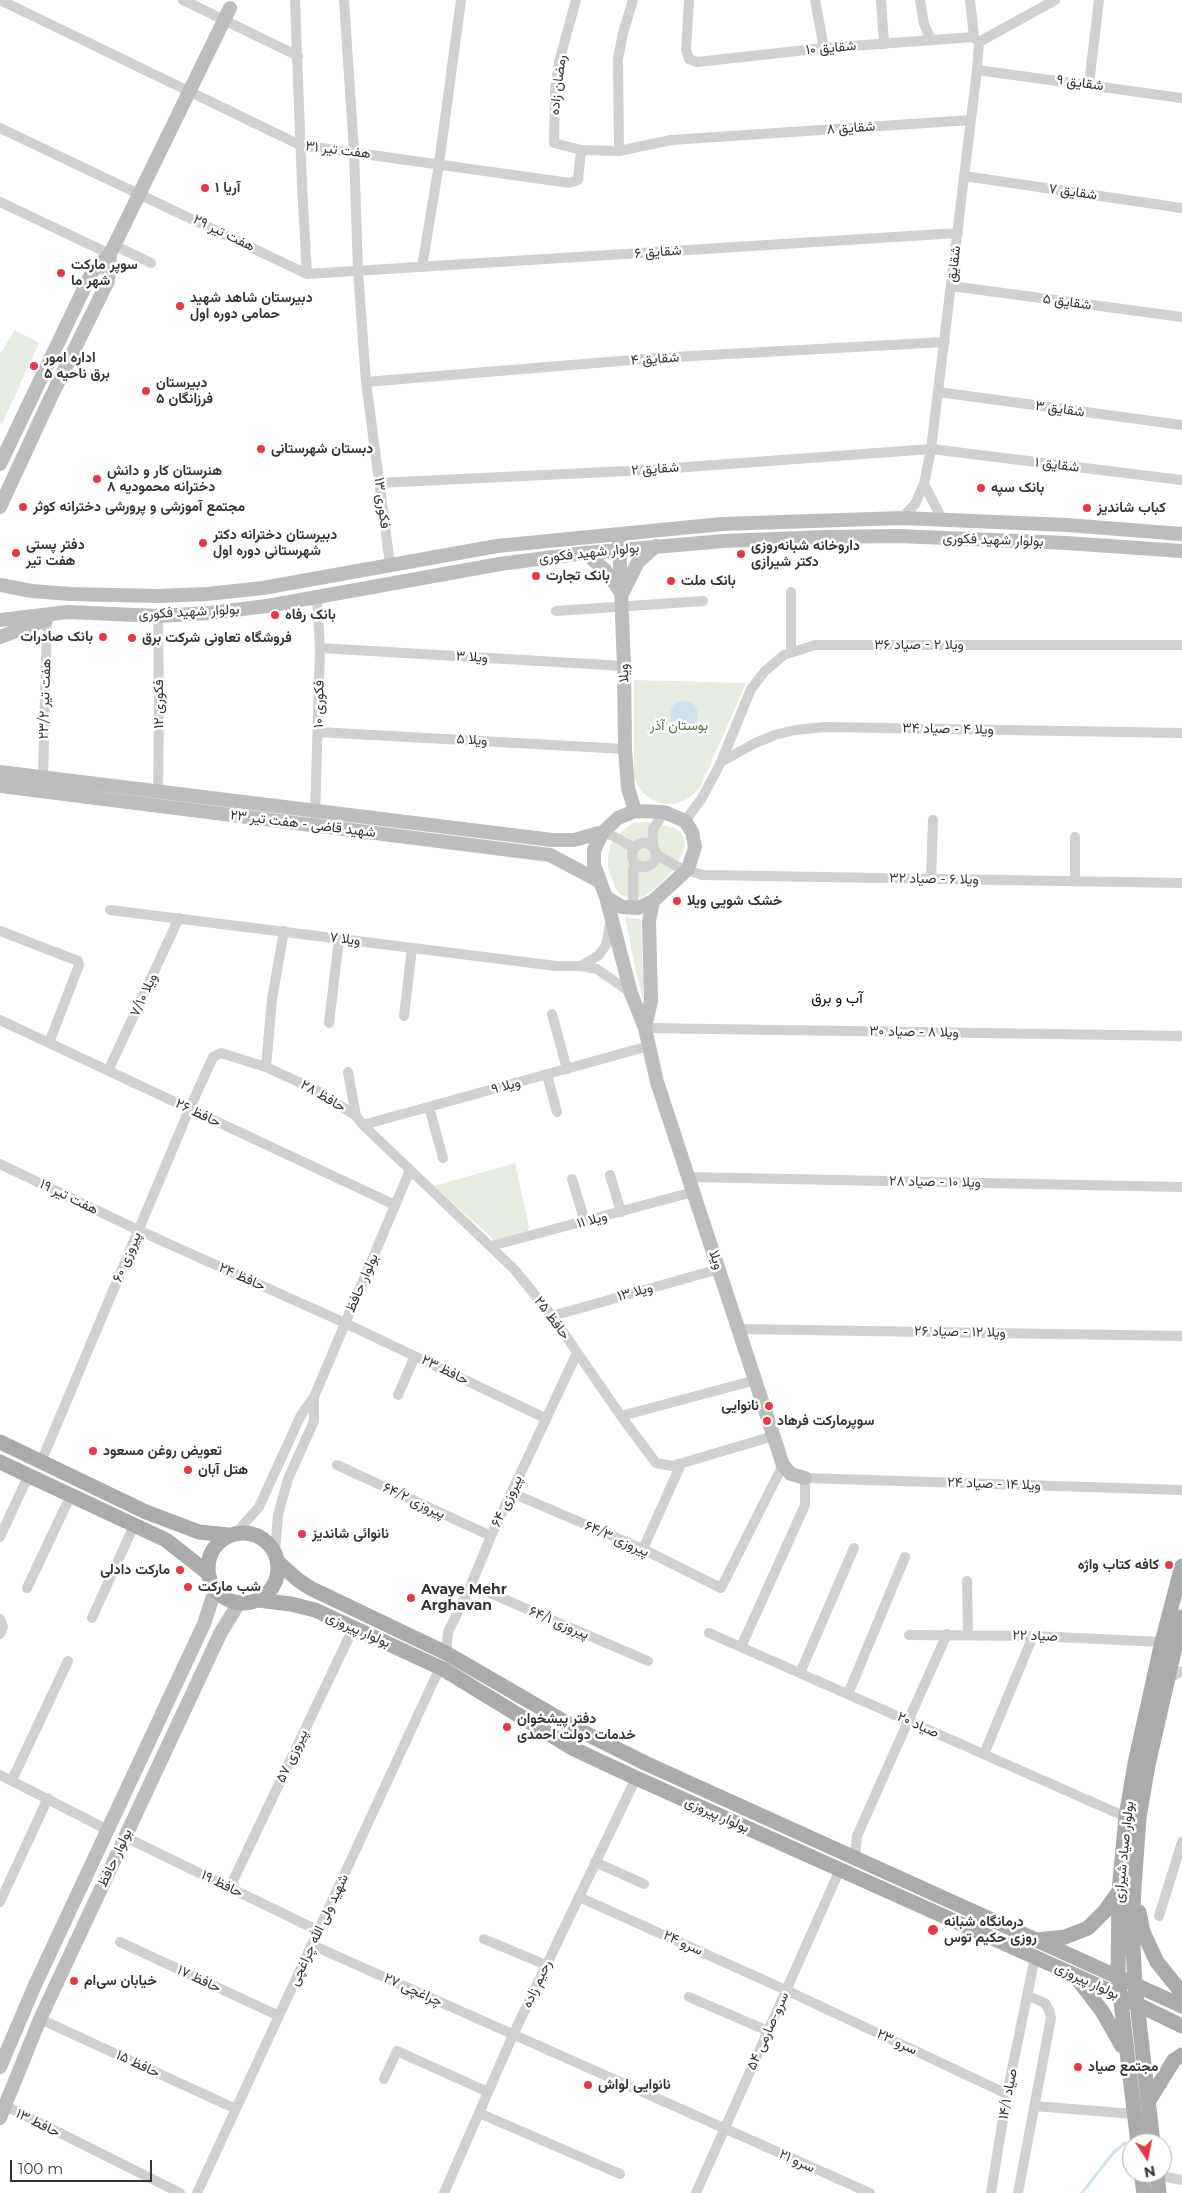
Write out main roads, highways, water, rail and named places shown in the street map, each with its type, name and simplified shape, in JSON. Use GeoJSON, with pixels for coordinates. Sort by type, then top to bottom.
{"type":"FeatureCollection","features":[{"type":"Feature","properties":{"kind":"main road"},"geometry":{"type":"LineString","coordinates":[[0,1442],[146,1512],[198,1532],[255,1534],[270,1545],[277,1557],[276,1580],[272,1588],[258,1600],[239,1603],[222,1596],[215,1590],[208,1574],[209,1555],[214,1547],[232,1534]]}},
{"type":"Feature","properties":{"kind":"main road"},"geometry":{"type":"LineString","coordinates":[[0,1462],[166,1540],[208,1574]]}},
{"type":"Feature","properties":{"kind":"main road","name":"بولوار پیروزی"},"geometry":{"type":"LineString","coordinates":[[277,1557],[298,1580],[310,1588],[446,1653],[577,1729],[645,1763],[1182,2006]]}},
{"type":"Feature","properties":{"kind":"main road","name":"بولوار صیاد شیرازی"},"geometry":{"type":"LineString","coordinates":[[1152,2133],[1136,2005],[1132,1928],[1126,1889],[1126,1817],[1135,1763],[1162,1642],[1182,1566]]}},
{"type":"Feature","properties":{"kind":"main road","name":"بولوار پیروزی"},"geometry":{"type":"LineString","coordinates":[[258,1600],[291,1604],[315,1610],[443,1669],[570,1746],[636,1778],[1035,1957],[1182,2026]]}},
{"type":"Feature","properties":{"kind":"main road","name":"بولوار صیاد شیرازی"},"geometry":{"type":"LineString","coordinates":[[1137,2133],[1118,1977],[1126,1889],[1138,1818],[1148,1765],[1179,1640],[1182,1618]]}},
{"type":"Feature","properties":{"kind":"main road"},"geometry":{"type":"LineString","coordinates":[[1035,1940],[1065,1937],[1088,1928],[1126,1889],[1157,1962],[1182,1992]]}},
{"type":"Feature","properties":{"kind":"main road"},"geometry":{"type":"LineString","coordinates":[[1074,1975],[1112,2027],[1128,2058]]}},
{"type":"Feature","properties":{"kind":"main road"},"geometry":{"type":"LineString","coordinates":[[1148,2102],[1174,2060],[1182,2055]]}},
{"type":"Feature","properties":{"kind":"water"},"geometry":{"type":"Polygon","coordinates":[[[684,701],[694,705],[698,715],[694,725],[684,729],[674,725],[670,715],[674,705],[684,701]]]}},
{"type":"Feature","properties":{"kind":"waterway"},"geometry":{"type":"LineString","coordinates":[[1082,2193],[1113,2153],[1122,2146]]}},
{"type":"Feature","properties":{"kind":"place","name":"آریا ۱"},"geometry":{"type":"Point","coordinates":[205,188]}},
{"type":"Feature","properties":{"kind":"place","name":"سوپر مارکت شهر ما"},"geometry":{"type":"Point","coordinates":[61,273]}},
{"type":"Feature","properties":{"kind":"place","name":"دبیرستان شاهد شهید حمامی دوره اول"},"geometry":{"type":"Point","coordinates":[180,306]}},
{"type":"Feature","properties":{"kind":"place","name":"اداره امور برق ناحیه ۵"},"geometry":{"type":"Point","coordinates":[34,366]}},
{"type":"Feature","properties":{"kind":"place","name":"دبیرستان فرزانگان ۵"},"geometry":{"type":"Point","coordinates":[146,391]}},
{"type":"Feature","properties":{"kind":"place","name":"دبستان شهرستانی"},"geometry":{"type":"Point","coordinates":[261,449]}},
{"type":"Feature","properties":{"kind":"place","name":"هنرستان کار و دانش دخترانه محمودیه ۸"},"geometry":{"type":"Point","coordinates":[97,479]}},
{"type":"Feature","properties":{"kind":"place","name":"بانک سپه"},"geometry":{"type":"Point","coordinates":[981,488]}},
{"type":"Feature","properties":{"kind":"place","name":"مجتمع آموزشی و پرورشی دخترانه کوثر"},"geometry":{"type":"Point","coordinates":[23,507]}},
{"type":"Feature","properties":{"kind":"place","name":"کباب شاندیز"},"geometry":{"type":"Point","coordinates":[1087,508]}},
{"type":"Feature","properties":{"kind":"place","name":"دبیرستان دخترانه دکتر شهرستانی دوره اول"},"geometry":{"type":"Point","coordinates":[203,543]}},
{"type":"Feature","properties":{"kind":"place","name":"دفتر پستی هفت تیر"},"geometry":{"type":"Point","coordinates":[16,553]}},
{"type":"Feature","properties":{"kind":"place","name":"داروخانه شبانه‌روزی دکتر شیرازی"},"geometry":{"type":"Point","coordinates":[741,554]}},
{"type":"Feature","properties":{"kind":"place","name":"بانک تجارت"},"geometry":{"type":"Point","coordinates":[536,576]}},
{"type":"Feature","properties":{"kind":"place","name":"بانک ملت"},"geometry":{"type":"Point","coordinates":[671,581]}},
{"type":"Feature","properties":{"kind":"place","name":"بانک رفاه"},"geometry":{"type":"Point","coordinates":[275,615]}},
{"type":"Feature","properties":{"kind":"place","name":"بانک صادرات"},"geometry":{"type":"Point","coordinates":[103,637]}},
{"type":"Feature","properties":{"kind":"place","name":"فروشگاه تعاونی شرکت برق"},"geometry":{"type":"Point","coordinates":[132,638]}},
{"type":"Feature","properties":{"kind":"place","name":"خشک شویی ویلا"},"geometry":{"type":"Point","coordinates":[677,901]}},
{"type":"Feature","properties":{"kind":"place","name":"نانوایی"},"geometry":{"type":"Point","coordinates":[769,1406]}},
{"type":"Feature","properties":{"kind":"place","name":"سوپرمارکت فرهاد"},"geometry":{"type":"Point","coordinates":[767,1421]}},
{"type":"Feature","properties":{"kind":"place","name":"تعویض روغن مسعود"},"geometry":{"type":"Point","coordinates":[93,1451]}},
{"type":"Feature","properties":{"kind":"place","name":"هتل آبان"},"geometry":{"type":"Point","coordinates":[188,1470]}},
{"type":"Feature","properties":{"kind":"place","name":"نانوائی شاندیز"},"geometry":{"type":"Point","coordinates":[302,1534]}},
{"type":"Feature","properties":{"kind":"place","name":"کافه کتاب واژه"},"geometry":{"type":"Point","coordinates":[1169,1565]}},
{"type":"Feature","properties":{"kind":"place","name":"مارکت دادلی"},"geometry":{"type":"Point","coordinates":[180,1570]}},
{"type":"Feature","properties":{"kind":"place","name":"شب مارکت"},"geometry":{"type":"Point","coordinates":[188,1587]}},
{"type":"Feature","properties":{"kind":"place","name":"Avaye Mehr Arghavan"},"geometry":{"type":"Point","coordinates":[411,1598]}},
{"type":"Feature","properties":{"kind":"place","name":"دفتر پیشخوان خدمات دولت احمدی"},"geometry":{"type":"Point","coordinates":[507,1727]}},
{"type":"Feature","properties":{"kind":"place","name":"درمانگاه شبانه روزی حکیم توس"},"geometry":{"type":"Point","coordinates":[933,1930]}},
{"type":"Feature","properties":{"kind":"place","name":"خیابان سی‌ام"},"geometry":{"type":"Point","coordinates":[74,1981]}},
{"type":"Feature","properties":{"kind":"place","name":"مجتمع صیاد"},"geometry":{"type":"Point","coordinates":[1078,2067]}},
{"type":"Feature","properties":{"kind":"place","name":"نانوایی لواش"},"geometry":{"type":"Point","coordinates":[588,2085]}},
{"type":"Feature","properties":{"kind":"district","name":"آب و برق"},"geometry":{"type":"Point","coordinates":[837,999]}},
{"type":"Feature","properties":{"kind":"park label","name":"بوستان آذر"},"geometry":{"type":"Point","coordinates":[679,726]}}]}
